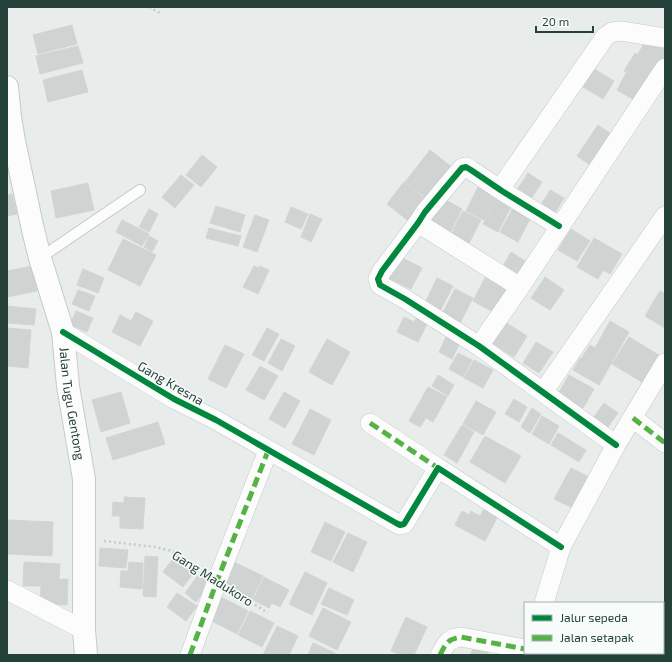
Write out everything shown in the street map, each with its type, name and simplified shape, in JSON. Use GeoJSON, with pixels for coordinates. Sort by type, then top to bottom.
{"type":"FeatureCollection","features":[{"type":"Feature","properties":{"kind":"main road","name":"Jalan Tugu Gentong"},"geometry":{"type":"LineString","coordinates":[[7,87],[10,141],[40,258],[63,332],[68,386],[84,479],[84,630],[86,655]]}},
{"type":"Feature","properties":{"kind":"street"},"geometry":{"type":"LineString","coordinates":[[500,189],[605,37],[612,32],[621,31],[665,38]]}},
{"type":"Feature","properties":{"kind":"street"},"geometry":{"type":"LineString","coordinates":[[480,346],[665,68]]}},
{"type":"Feature","properties":{"kind":"street"},"geometry":{"type":"LineString","coordinates":[[559,226],[472,170],[466,167],[462,168],[425,212],[382,271],[378,279],[380,285],[480,346],[616,445]]}},
{"type":"Feature","properties":{"kind":"street"},"geometry":{"type":"LineString","coordinates":[[543,392],[665,216]]}},
{"type":"Feature","properties":{"kind":"street"},"geometry":{"type":"LineString","coordinates":[[418,223],[520,287]]}},
{"type":"Feature","properties":{"kind":"street","name":"Gang Kresna"},"geometry":{"type":"LineString","coordinates":[[63,332],[174,399],[216,420],[396,523],[404,524],[438,468]]}},
{"type":"Feature","properties":{"kind":"street"},"geometry":{"type":"LineString","coordinates":[[544,602],[561,547],[616,445],[665,363]]}},
{"type":"Feature","properties":{"kind":"street"},"geometry":{"type":"LineString","coordinates":[[633,418],[665,443]]}},
{"type":"Feature","properties":{"kind":"street"},"geometry":{"type":"LineString","coordinates":[[370,423],[561,547]]}},
{"type":"Feature","properties":{"kind":"street"},"geometry":{"type":"LineString","coordinates":[[190,655],[217,581],[268,451]]}},
{"type":"Feature","properties":{"kind":"street"},"geometry":{"type":"LineString","coordinates":[[7,590],[84,630]]}},
{"type":"Feature","properties":{"kind":"street"},"geometry":{"type":"LineString","coordinates":[[440,655],[445,645],[452,638],[461,637],[524,649]]}},
{"type":"Feature","properties":{"kind":"lane"},"geometry":{"type":"LineString","coordinates":[[40,258],[140,190]]}},
{"type":"Feature","properties":{"kind":"path"},"geometry":{"type":"LineString","coordinates":[[149,7],[160,13]]}},
{"type":"Feature","properties":{"kind":"building"},"geometry":{"type":"Polygon","coordinates":[[[72,25],[77,44],[38,54],[33,35],[72,25]]]}},
{"type":"Feature","properties":{"kind":"building"},"geometry":{"type":"Polygon","coordinates":[[[648,37],[665,48],[665,64],[662,68],[638,54],[648,37]]]}},
{"type":"Feature","properties":{"kind":"building"},"geometry":{"type":"Polygon","coordinates":[[[78,46],[83,63],[40,74],[36,56],[78,46]]]}},
{"type":"Feature","properties":{"kind":"building"},"geometry":{"type":"Polygon","coordinates":[[[635,53],[658,66],[647,85],[624,71],[635,53]]]}},
{"type":"Feature","properties":{"kind":"building"},"geometry":{"type":"Polygon","coordinates":[[[591,67],[614,81],[603,99],[580,85],[591,67]]]}},
{"type":"Feature","properties":{"kind":"building"},"geometry":{"type":"Polygon","coordinates":[[[82,70],[88,92],[48,102],[43,80],[82,70]]]}},
{"type":"Feature","properties":{"kind":"building"},"geometry":{"type":"Polygon","coordinates":[[[626,73],[644,84],[634,100],[617,90],[626,73]]]}},
{"type":"Feature","properties":{"kind":"building"},"geometry":{"type":"Polygon","coordinates":[[[598,125],[611,134],[590,165],[577,156],[598,125]]]}},
{"type":"Feature","properties":{"kind":"building"},"geometry":{"type":"Polygon","coordinates":[[[430,150],[453,168],[429,200],[405,182],[430,150]]]}},
{"type":"Feature","properties":{"kind":"building"},"geometry":{"type":"Polygon","coordinates":[[[202,155],[217,167],[201,187],[186,175],[202,155]]]}},
{"type":"Feature","properties":{"kind":"building"},"geometry":{"type":"Polygon","coordinates":[[[528,173],[542,182],[531,199],[517,190],[528,173]]]}},
{"type":"Feature","properties":{"kind":"building"},"geometry":{"type":"Polygon","coordinates":[[[181,175],[194,185],[175,208],[162,197],[181,175]]]}},
{"type":"Feature","properties":{"kind":"building"},"geometry":{"type":"Polygon","coordinates":[[[404,182],[428,201],[411,223],[387,204],[404,182]]]}},
{"type":"Feature","properties":{"kind":"building"},"geometry":{"type":"Polygon","coordinates":[[[88,183],[94,210],[56,218],[51,191],[88,183]]]}},
{"type":"Feature","properties":{"kind":"building"},"geometry":{"type":"Polygon","coordinates":[[[478,187],[497,196],[484,220],[466,211],[478,187]]]}},
{"type":"Feature","properties":{"kind":"building"},"geometry":{"type":"Polygon","coordinates":[[[550,190],[564,198],[553,216],[539,208],[550,190]]]}},
{"type":"Feature","properties":{"kind":"building"},"geometry":{"type":"Polygon","coordinates":[[[12,194],[17,214],[7,216],[7,195],[12,194]]]}},
{"type":"Feature","properties":{"kind":"building"},"geometry":{"type":"Polygon","coordinates":[[[497,197],[512,205],[498,232],[483,224],[497,197]]]}},
{"type":"Feature","properties":{"kind":"building"},"geometry":{"type":"Polygon","coordinates":[[[442,198],[462,209],[450,233],[429,223],[442,198]]]}},
{"type":"Feature","properties":{"kind":"building"},"geometry":{"type":"Polygon","coordinates":[[[216,206],[245,215],[240,232],[210,223],[216,206]]]}},
{"type":"Feature","properties":{"kind":"building"},"geometry":{"type":"Polygon","coordinates":[[[514,206],[532,215],[518,242],[500,232],[514,206]]]}},
{"type":"Feature","properties":{"kind":"building"},"geometry":{"type":"Polygon","coordinates":[[[291,207],[308,214],[301,229],[285,222],[291,207]]]}},
{"type":"Feature","properties":{"kind":"building"},"geometry":{"type":"Polygon","coordinates":[[[149,209],[158,214],[149,232],[139,227],[149,209]]]}},
{"type":"Feature","properties":{"kind":"building"},"geometry":{"type":"Polygon","coordinates":[[[463,211],[481,220],[468,245],[450,236],[463,211]]]}},
{"type":"Feature","properties":{"kind":"building"},"geometry":{"type":"Polygon","coordinates":[[[310,214],[322,219],[311,242],[301,237],[310,214]]]}},
{"type":"Feature","properties":{"kind":"building"},"geometry":{"type":"Polygon","coordinates":[[[255,215],[269,220],[257,252],[243,247],[255,215]]]}},
{"type":"Feature","properties":{"kind":"building"},"geometry":{"type":"Polygon","coordinates":[[[122,220],[149,234],[142,246],[116,232],[122,220]]]}},
{"type":"Feature","properties":{"kind":"building"},"geometry":{"type":"Polygon","coordinates":[[[209,228],[241,236],[238,246],[206,238],[209,228]]]}},
{"type":"Feature","properties":{"kind":"building"},"geometry":{"type":"Polygon","coordinates":[[[571,229],[590,241],[577,261],[558,250],[571,229]]]}},
{"type":"Feature","properties":{"kind":"building"},"geometry":{"type":"Polygon","coordinates":[[[149,236],[158,241],[152,252],[144,247],[149,236]]]}},
{"type":"Feature","properties":{"kind":"building"},"geometry":{"type":"Polygon","coordinates":[[[594,238],[622,254],[610,274],[603,270],[598,279],[577,267],[594,238]]]}},
{"type":"Feature","properties":{"kind":"building"},"geometry":{"type":"Polygon","coordinates":[[[123,239],[156,255],[140,286],[108,270],[123,239]]]}},
{"type":"Feature","properties":{"kind":"building"},"geometry":{"type":"Polygon","coordinates":[[[511,252],[525,261],[516,277],[502,268],[511,252]]]}},
{"type":"Feature","properties":{"kind":"building"},"geometry":{"type":"Polygon","coordinates":[[[397,255],[422,268],[411,289],[386,277],[397,255]]]}},
{"type":"Feature","properties":{"kind":"building"},"geometry":{"type":"Polygon","coordinates":[[[32,266],[37,291],[7,297],[7,271],[32,266]]]}},
{"type":"Feature","properties":{"kind":"building"},"geometry":{"type":"Polygon","coordinates":[[[254,266],[259,268],[260,266],[269,270],[258,294],[243,287],[254,266]]]}},
{"type":"Feature","properties":{"kind":"building"},"geometry":{"type":"Polygon","coordinates":[[[83,269],[104,278],[98,293],[77,285],[83,269]]]}},
{"type":"Feature","properties":{"kind":"building"},"geometry":{"type":"Polygon","coordinates":[[[486,276],[508,287],[495,313],[473,301],[486,276]]]}},
{"type":"Feature","properties":{"kind":"building"},"geometry":{"type":"Polygon","coordinates":[[[545,277],[564,290],[550,310],[531,298],[545,277]]]}},
{"type":"Feature","properties":{"kind":"building"},"geometry":{"type":"Polygon","coordinates":[[[437,278],[453,286],[440,311],[425,303],[437,278]]]}},
{"type":"Feature","properties":{"kind":"building"},"geometry":{"type":"Polygon","coordinates":[[[455,289],[473,298],[460,323],[442,314],[455,289]]]}},
{"type":"Feature","properties":{"kind":"building"},"geometry":{"type":"Polygon","coordinates":[[[78,290],[95,296],[89,311],[72,304],[78,290]]]}},
{"type":"Feature","properties":{"kind":"building"},"geometry":{"type":"Polygon","coordinates":[[[660,291],[665,294],[665,328],[645,316],[660,291]]]}},
{"type":"Feature","properties":{"kind":"building"},"geometry":{"type":"Polygon","coordinates":[[[7,306],[36,309],[34,325],[7,323],[7,306]]]}},
{"type":"Feature","properties":{"kind":"building"},"geometry":{"type":"Polygon","coordinates":[[[76,311],[93,318],[87,332],[70,325],[76,311]]]}},
{"type":"Feature","properties":{"kind":"building"},"geometry":{"type":"Polygon","coordinates":[[[136,312],[153,321],[140,346],[112,332],[120,315],[131,321],[136,312]]]}},
{"type":"Feature","properties":{"kind":"building"},"geometry":{"type":"Polygon","coordinates":[[[404,317],[414,322],[417,317],[428,322],[418,342],[397,332],[404,317]]]}},
{"type":"Feature","properties":{"kind":"building"},"geometry":{"type":"Polygon","coordinates":[[[610,321],[629,332],[599,385],[573,370],[590,345],[595,348],[610,321]]]}},
{"type":"Feature","properties":{"kind":"building"},"geometry":{"type":"Polygon","coordinates":[[[505,322],[527,336],[514,357],[492,343],[505,322]]]}},
{"type":"Feature","properties":{"kind":"building"},"geometry":{"type":"Polygon","coordinates":[[[7,328],[31,330],[28,368],[7,366],[7,328]]]}},
{"type":"Feature","properties":{"kind":"building"},"geometry":{"type":"Polygon","coordinates":[[[267,328],[279,334],[264,361],[252,355],[267,328]]]}},
{"type":"Feature","properties":{"kind":"building"},"geometry":{"type":"Polygon","coordinates":[[[449,335],[461,341],[452,359],[439,352],[446,337],[447,338],[449,335]]]}},
{"type":"Feature","properties":{"kind":"building"},"geometry":{"type":"Polygon","coordinates":[[[629,337],[662,357],[645,384],[612,364],[629,337]]]}},
{"type":"Feature","properties":{"kind":"building"},"geometry":{"type":"Polygon","coordinates":[[[281,339],[295,346],[282,371],[268,363],[281,339]]]}},
{"type":"Feature","properties":{"kind":"building"},"geometry":{"type":"Polygon","coordinates":[[[327,339],[350,352],[332,385],[309,372],[327,339]]]}},
{"type":"Feature","properties":{"kind":"building"},"geometry":{"type":"Polygon","coordinates":[[[536,342],[553,352],[539,373],[523,363],[536,342]]]}},
{"type":"Feature","properties":{"kind":"building"},"geometry":{"type":"Polygon","coordinates":[[[225,345],[244,354],[226,388],[208,379],[225,345]]]}},
{"type":"Feature","properties":{"kind":"building"},"geometry":{"type":"Polygon","coordinates":[[[458,353],[472,360],[463,377],[449,369],[458,353]]]}},
{"type":"Feature","properties":{"kind":"building"},"geometry":{"type":"Polygon","coordinates":[[[474,360],[493,370],[483,388],[464,378],[474,360]]]}},
{"type":"Feature","properties":{"kind":"building"},"geometry":{"type":"Polygon","coordinates":[[[260,366],[278,376],[264,400],[246,390],[260,366]]]}},
{"type":"Feature","properties":{"kind":"building"},"geometry":{"type":"Polygon","coordinates":[[[438,375],[454,385],[448,396],[432,386],[438,375]]]}},
{"type":"Feature","properties":{"kind":"building"},"geometry":{"type":"Polygon","coordinates":[[[569,375],[594,389],[583,408],[558,394],[569,375]]]}},
{"type":"Feature","properties":{"kind":"building"},"geometry":{"type":"Polygon","coordinates":[[[428,387],[447,397],[433,422],[426,418],[420,427],[409,421],[428,387]]]}},
{"type":"Feature","properties":{"kind":"building"},"geometry":{"type":"Polygon","coordinates":[[[121,392],[130,423],[101,432],[92,400],[121,392]]]}},
{"type":"Feature","properties":{"kind":"building"},"geometry":{"type":"Polygon","coordinates":[[[284,392],[300,401],[285,428],[269,419],[284,392]]]}},
{"type":"Feature","properties":{"kind":"building"},"geometry":{"type":"Polygon","coordinates":[[[514,399],[527,407],[519,422],[505,414],[514,399]]]}},
{"type":"Feature","properties":{"kind":"building"},"geometry":{"type":"Polygon","coordinates":[[[476,401],[496,412],[483,435],[463,424],[476,401]]]}},
{"type":"Feature","properties":{"kind":"building"},"geometry":{"type":"Polygon","coordinates":[[[604,403],[618,413],[605,431],[591,421],[604,403]]]}},
{"type":"Feature","properties":{"kind":"building"},"geometry":{"type":"Polygon","coordinates":[[[532,408],[541,414],[530,433],[521,427],[532,408]]]}},
{"type":"Feature","properties":{"kind":"building"},"geometry":{"type":"Polygon","coordinates":[[[310,409],[331,420],[314,455],[292,444],[310,409]]]}},
{"type":"Feature","properties":{"kind":"building"},"geometry":{"type":"Polygon","coordinates":[[[542,416],[559,426],[549,444],[532,434],[542,416]]]}},
{"type":"Feature","properties":{"kind":"building"},"geometry":{"type":"Polygon","coordinates":[[[158,422],[165,444],[113,460],[106,438],[158,422]]]}},
{"type":"Feature","properties":{"kind":"building"},"geometry":{"type":"Polygon","coordinates":[[[462,425],[474,432],[457,463],[444,455],[462,425]]]}},
{"type":"Feature","properties":{"kind":"building"},"geometry":{"type":"Polygon","coordinates":[[[558,433],[586,450],[579,462],[551,445],[558,433]]]}},
{"type":"Feature","properties":{"kind":"building"},"geometry":{"type":"Polygon","coordinates":[[[485,436],[521,456],[505,483],[470,462],[485,436]]]}},
{"type":"Feature","properties":{"kind":"building"},"geometry":{"type":"Polygon","coordinates":[[[571,468],[593,479],[577,510],[554,499],[571,468]]]}},
{"type":"Feature","properties":{"kind":"building"},"geometry":{"type":"Polygon","coordinates":[[[124,497],[145,498],[143,529],[120,528],[120,516],[112,516],[113,502],[124,503],[124,497]]]}},
{"type":"Feature","properties":{"kind":"building"},"geometry":{"type":"Polygon","coordinates":[[[484,509],[498,516],[485,541],[455,525],[462,511],[469,515],[471,511],[480,516],[484,509]]]}},
{"type":"Feature","properties":{"kind":"building"},"geometry":{"type":"Polygon","coordinates":[[[7,520],[53,522],[52,556],[7,554],[7,520]]]}},
{"type":"Feature","properties":{"kind":"building"},"geometry":{"type":"Polygon","coordinates":[[[325,522],[345,532],[331,561],[311,552],[325,522]]]}},
{"type":"Feature","properties":{"kind":"building"},"geometry":{"type":"Polygon","coordinates":[[[348,533],[367,542],[353,572],[333,562],[348,533]]]}},
{"type":"Feature","properties":{"kind":"building"},"geometry":{"type":"Polygon","coordinates":[[[100,548],[128,550],[126,568],[99,566],[100,548]]]}},
{"type":"Feature","properties":{"kind":"building"},"geometry":{"type":"Polygon","coordinates":[[[145,556],[158,557],[156,597],[143,596],[145,556]]]}},
{"type":"Feature","properties":{"kind":"building"},"geometry":{"type":"Polygon","coordinates":[[[175,556],[195,571],[183,587],[163,572],[175,556]]]}},
{"type":"Feature","properties":{"kind":"building"},"geometry":{"type":"Polygon","coordinates":[[[24,562],[60,564],[59,579],[68,579],[67,605],[40,604],[41,586],[23,586],[24,562]]]}},
{"type":"Feature","properties":{"kind":"building"},"geometry":{"type":"Polygon","coordinates":[[[129,562],[143,563],[142,589],[120,587],[121,571],[128,571],[129,562]]]}},
{"type":"Feature","properties":{"kind":"building"},"geometry":{"type":"Polygon","coordinates":[[[234,562],[263,576],[252,599],[223,585],[234,562]]]}},
{"type":"Feature","properties":{"kind":"building"},"geometry":{"type":"Polygon","coordinates":[[[305,572],[327,583],[312,615],[289,604],[305,572]]]}},
{"type":"Feature","properties":{"kind":"building"},"geometry":{"type":"Polygon","coordinates":[[[199,574],[210,583],[196,602],[185,593],[199,574]]]}},
{"type":"Feature","properties":{"kind":"building"},"geometry":{"type":"Polygon","coordinates":[[[264,577],[289,590],[280,607],[272,603],[269,608],[253,600],[264,577]]]}},
{"type":"Feature","properties":{"kind":"building"},"geometry":{"type":"Polygon","coordinates":[[[329,588],[354,600],[347,615],[321,604],[329,588]]]}},
{"type":"Feature","properties":{"kind":"building"},"geometry":{"type":"Polygon","coordinates":[[[177,593],[197,606],[186,621],[167,607],[177,593]]]}},
{"type":"Feature","properties":{"kind":"building"},"geometry":{"type":"Polygon","coordinates":[[[221,597],[248,611],[237,634],[210,620],[221,597]]]}},
{"type":"Feature","properties":{"kind":"building"},"geometry":{"type":"Polygon","coordinates":[[[323,608],[351,622],[337,650],[309,636],[323,608]]]}},
{"type":"Feature","properties":{"kind":"building"},"geometry":{"type":"Polygon","coordinates":[[[250,611],[274,623],[262,647],[238,635],[250,611]]]}},
{"type":"Feature","properties":{"kind":"building"},"geometry":{"type":"Polygon","coordinates":[[[406,617],[427,627],[414,655],[401,655],[391,651],[406,617]]]}},
{"type":"Feature","properties":{"kind":"building"},"geometry":{"type":"Polygon","coordinates":[[[277,626],[298,636],[289,655],[263,655],[277,626]]]}},
{"type":"Feature","properties":{"kind":"building"},"geometry":{"type":"Polygon","coordinates":[[[313,643],[335,653],[334,655],[308,655],[313,643]]]}},
{"type":"Feature","properties":{"kind":"building"},"geometry":{"type":"Polygon","coordinates":[[[475,645],[489,652],[487,655],[470,655],[475,645]]]}},
{"type":"Feature","properties":{"kind":"building"},"geometry":{"type":"Polygon","coordinates":[[[644,654],[660,654],[660,655],[644,654]]]}},
{"type":"Feature","properties":{"kind":"marked path"},"geometry":{"type":"LineString","coordinates":[[633,418],[665,443]]}},
{"type":"Feature","properties":{"kind":"marked path"},"geometry":{"type":"LineString","coordinates":[[370,423],[438,468]]}},
{"type":"Feature","properties":{"kind":"marked path"},"geometry":{"type":"LineString","coordinates":[[190,655],[217,581],[268,451]]}},
{"type":"Feature","properties":{"kind":"marked path"},"geometry":{"type":"LineString","coordinates":[[440,655],[450,640],[461,637],[524,649]]}},
{"type":"Feature","properties":{"kind":"cycle path"},"geometry":{"type":"LineString","coordinates":[[559,226],[466,167],[462,168],[425,212],[382,271],[378,279],[380,285],[479,346],[616,445]]}},
{"type":"Feature","properties":{"kind":"cycle path"},"geometry":{"type":"LineString","coordinates":[[63,332],[174,399],[216,420],[400,525],[404,524],[438,468],[561,547]]}}]}
